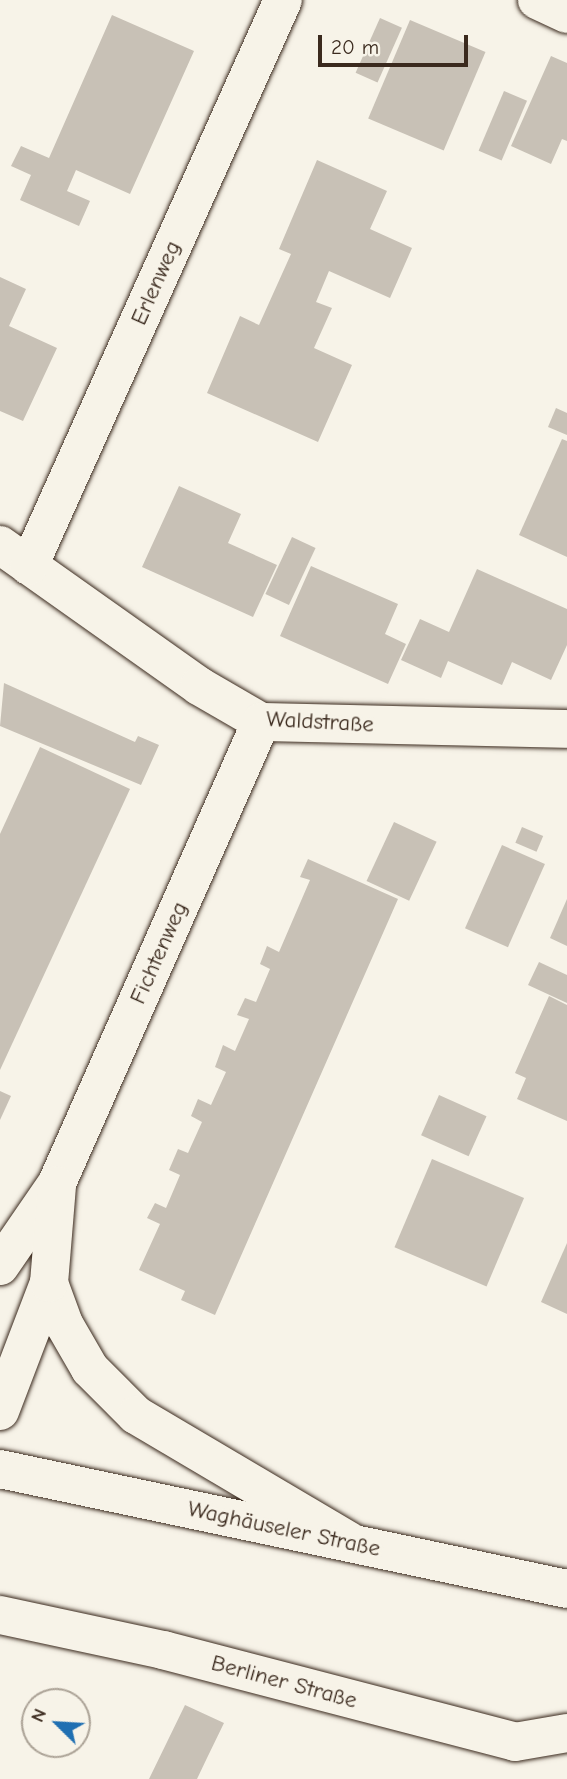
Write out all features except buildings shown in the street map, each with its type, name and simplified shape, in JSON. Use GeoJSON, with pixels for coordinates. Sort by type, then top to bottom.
{"type":"FeatureCollection","features":[{"type":"Feature","properties":{"kind":"street","name":"Erlenweg"},"geometry":{"type":"LineString","coordinates":[[14,555],[283,0]]}},
{"type":"Feature","properties":{"kind":"street"},"geometry":{"type":"LineString","coordinates":[[537,0],[567,14]]}},
{"type":"Feature","properties":{"kind":"street","name":"Waldstraße"},"geometry":{"type":"LineString","coordinates":[[14,555],[199,686],[261,722],[567,729]]}},
{"type":"Feature","properties":{"kind":"street","name":"Fichtenweg"},"geometry":{"type":"LineString","coordinates":[[0,1266],[57,1183],[261,722]]}},
{"type":"Feature","properties":{"kind":"street","name":"Fichtenweg"},"geometry":{"type":"LineString","coordinates":[[0,1411],[49,1283],[57,1183]]}},
{"type":"Feature","properties":{"kind":"street","name":"Fichtenweg"},"geometry":{"type":"LineString","coordinates":[[49,1283],[64,1324],[90,1369],[136,1415],[354,1544]]}},
{"type":"Feature","properties":{"kind":"street","name":"Waghäuseler Straße"},"geometry":{"type":"LineString","coordinates":[[0,1469],[567,1589]]}},
{"type":"Feature","properties":{"kind":"street","name":"Berliner Straße"},"geometry":{"type":"LineString","coordinates":[[0,1615],[163,1650],[515,1742],[567,1733]]}}]}
